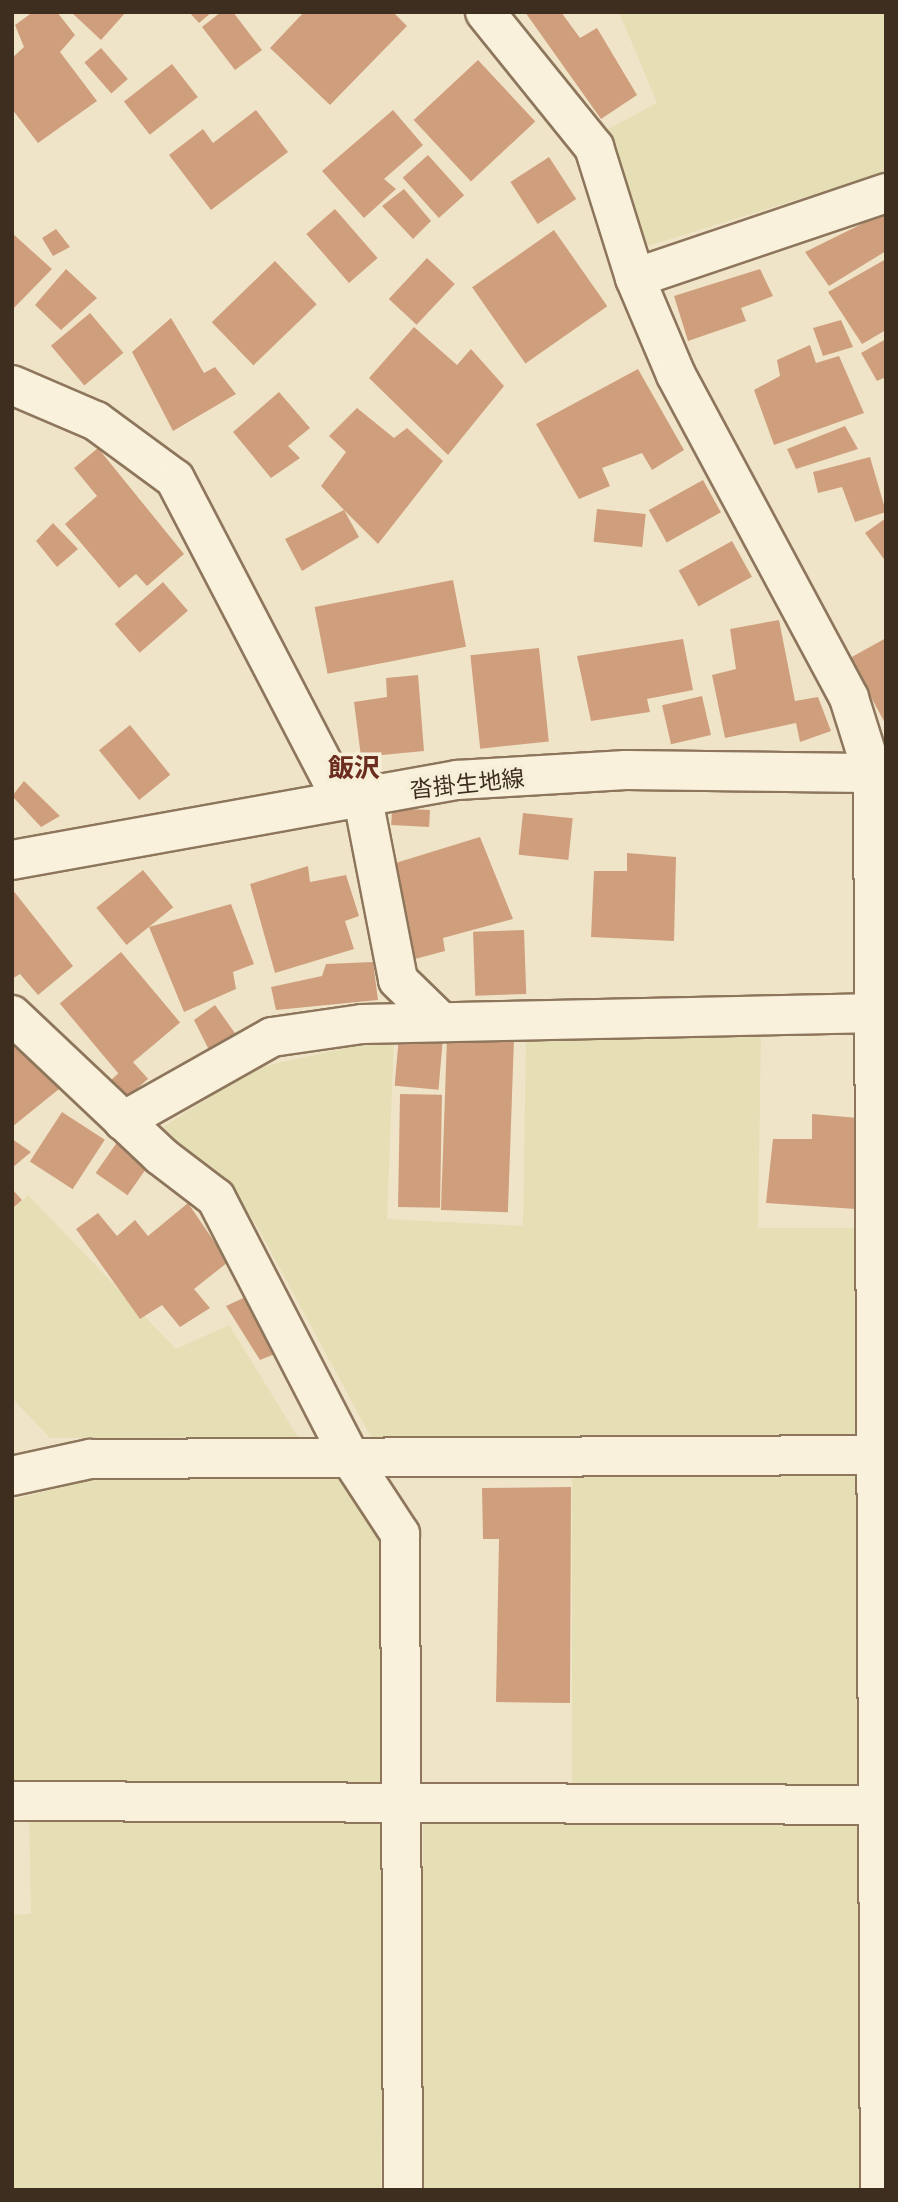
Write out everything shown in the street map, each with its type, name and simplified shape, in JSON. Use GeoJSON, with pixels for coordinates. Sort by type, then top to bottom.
{"type":"FeatureCollection","features":[{"type":"Feature","properties":{"kind":"street"},"geometry":{"type":"LineString","coordinates":[[485,12],[594,147],[635,278],[676,375],[849,698],[879,773],[883,1455],[880,2190]]}},
{"type":"Feature","properties":{"kind":"street"},"geometry":{"type":"LineString","coordinates":[[635,278],[886,193]]}},
{"type":"Feature","properties":{"kind":"street"},"geometry":{"type":"LineString","coordinates":[[14,389],[96,421],[175,479],[352,796],[398,980],[440,1022]]}},
{"type":"Feature","properties":{"kind":"street","name":"沓掛生地線"},"geometry":{"type":"LineString","coordinates":[[12,860],[352,796],[457,780],[626,770],[879,773]]}},
{"type":"Feature","properties":{"kind":"street"},"geometry":{"type":"LineString","coordinates":[[123,1121],[272,1037],[362,1024],[879,1013]]}},
{"type":"Feature","properties":{"kind":"street"},"geometry":{"type":"LineString","coordinates":[[12,1015],[123,1121],[216,1198],[349,1456],[400,1534],[403,2190]]}},
{"type":"Feature","properties":{"kind":"street"},"geometry":{"type":"LineString","coordinates":[[12,1476],[90,1459],[883,1455]]}},
{"type":"Feature","properties":{"kind":"street"},"geometry":{"type":"LineString","coordinates":[[12,1801],[883,1805]]}},
{"type":"Feature","properties":{"kind":"shaded area"},"geometry":{"type":"Polygon","coordinates":[[[619,12],[886,12],[886,172],[648,246],[601,133],[657,103],[619,12]]]}},
{"type":"Feature","properties":{"kind":"shaded area"},"geometry":{"type":"Polygon","coordinates":[[[761,1031],[758,1228],[866,1228],[861,1439],[372,1439],[257,1226],[225,1181],[160,1129],[256,1068],[394,1037],[387,1219],[523,1226],[526,1035],[761,1031]]]}},
{"type":"Feature","properties":{"kind":"shaded area"},"geometry":{"type":"Polygon","coordinates":[[[28,1195],[176,1349],[229,1325],[298,1437],[50,1438],[12,1398],[12,1211],[28,1195]]]}},
{"type":"Feature","properties":{"kind":"shaded area"},"geometry":{"type":"Polygon","coordinates":[[[572,1471],[863,1471],[863,1791],[572,1791],[572,1471]]]}},
{"type":"Feature","properties":{"kind":"shaded area"},"geometry":{"type":"Polygon","coordinates":[[[344,1478],[379,1541],[382,1790],[12,1791],[12,1500],[93,1479],[344,1478]]]}},
{"type":"Feature","properties":{"kind":"shaded area"},"geometry":{"type":"Polygon","coordinates":[[[29,1813],[385,1821],[381,2190],[12,2190],[12,1915],[31,1914],[29,1813]]]}},
{"type":"Feature","properties":{"kind":"shaded area"},"geometry":{"type":"Polygon","coordinates":[[[423,1822],[862,1822],[862,2190],[423,2190],[423,1822]]]}},
{"type":"Feature","properties":{"kind":"building"},"geometry":{"type":"Polygon","coordinates":[[[33,12],[57,12],[75,35],[60,52],[97,101],[38,143],[12,109],[12,58],[24,47],[15,25],[33,12]]]}},
{"type":"Feature","properties":{"kind":"building"},"geometry":{"type":"Polygon","coordinates":[[[71,12],[126,12],[101,40],[71,12]]]}},
{"type":"Feature","properties":{"kind":"building"},"geometry":{"type":"Polygon","coordinates":[[[189,12],[212,12],[199,23],[189,12]]]}},
{"type":"Feature","properties":{"kind":"building"},"geometry":{"type":"Polygon","coordinates":[[[221,12],[233,12],[262,50],[235,70],[202,27],[221,12]]]}},
{"type":"Feature","properties":{"kind":"building"},"geometry":{"type":"Polygon","coordinates":[[[304,12],[393,12],[407,26],[330,105],[270,48],[304,12]]]}},
{"type":"Feature","properties":{"kind":"building"},"geometry":{"type":"Polygon","coordinates":[[[525,12],[561,12],[580,38],[597,28],[637,95],[601,119],[525,12]]]}},
{"type":"Feature","properties":{"kind":"building"},"geometry":{"type":"Polygon","coordinates":[[[101,48],[128,79],[111,93],[84,62],[101,48]]]}},
{"type":"Feature","properties":{"kind":"building"},"geometry":{"type":"Polygon","coordinates":[[[478,60],[535,121],[471,181],[414,120],[478,60]]]}},
{"type":"Feature","properties":{"kind":"building"},"geometry":{"type":"Polygon","coordinates":[[[172,64],[198,97],[150,135],[124,102],[172,64]]]}},
{"type":"Feature","properties":{"kind":"building"},"geometry":{"type":"Polygon","coordinates":[[[256,110],[288,152],[211,210],[169,155],[203,129],[213,143],[256,110]]]}},
{"type":"Feature","properties":{"kind":"building"},"geometry":{"type":"Polygon","coordinates":[[[393,110],[423,145],[384,179],[396,189],[364,218],[322,171],[393,110]]]}},
{"type":"Feature","properties":{"kind":"building"},"geometry":{"type":"Polygon","coordinates":[[[428,155],[464,195],[439,218],[403,178],[428,155]]]}},
{"type":"Feature","properties":{"kind":"building"},"geometry":{"type":"Polygon","coordinates":[[[549,157],[576,199],[538,224],[510,182],[549,157]]]}},
{"type":"Feature","properties":{"kind":"building"},"geometry":{"type":"Polygon","coordinates":[[[404,189],[431,221],[413,239],[382,206],[404,189]]]}},
{"type":"Feature","properties":{"kind":"building"},"geometry":{"type":"Polygon","coordinates":[[[335,209],[378,258],[349,283],[306,234],[335,209]]]}},
{"type":"Feature","properties":{"kind":"building"},"geometry":{"type":"Polygon","coordinates":[[[886,212],[886,251],[829,286],[805,252],[886,212]]]}},
{"type":"Feature","properties":{"kind":"building"},"geometry":{"type":"Polygon","coordinates":[[[56,229],[70,247],[53,256],[42,238],[56,229]]]}},
{"type":"Feature","properties":{"kind":"building"},"geometry":{"type":"Polygon","coordinates":[[[554,230],[607,306],[525,364],[472,287],[554,230]]]}},
{"type":"Feature","properties":{"kind":"building"},"geometry":{"type":"Polygon","coordinates":[[[12,233],[52,269],[12,310],[12,233]]]}},
{"type":"Feature","properties":{"kind":"building"},"geometry":{"type":"Polygon","coordinates":[[[427,258],[455,284],[417,325],[389,299],[427,258]]]}},
{"type":"Feature","properties":{"kind":"building"},"geometry":{"type":"Polygon","coordinates":[[[886,259],[886,330],[862,344],[828,292],[886,259]]]}},
{"type":"Feature","properties":{"kind":"building"},"geometry":{"type":"Polygon","coordinates":[[[275,261],[317,304],[253,365],[212,322],[275,261]]]}},
{"type":"Feature","properties":{"kind":"building"},"geometry":{"type":"Polygon","coordinates":[[[66,269],[97,298],[61,330],[35,305],[66,269]]]}},
{"type":"Feature","properties":{"kind":"building"},"geometry":{"type":"Polygon","coordinates":[[[760,269],[773,296],[741,308],[746,321],[688,341],[674,296],[760,269]]]}},
{"type":"Feature","properties":{"kind":"building"},"geometry":{"type":"Polygon","coordinates":[[[90,313],[123,353],[84,386],[51,346],[90,313]]]}},
{"type":"Feature","properties":{"kind":"building"},"geometry":{"type":"Polygon","coordinates":[[[171,318],[204,373],[215,367],[236,394],[173,431],[132,352],[171,318]]]}},
{"type":"Feature","properties":{"kind":"building"},"geometry":{"type":"Polygon","coordinates":[[[841,320],[853,347],[823,356],[813,328],[841,320]]]}},
{"type":"Feature","properties":{"kind":"building"},"geometry":{"type":"Polygon","coordinates":[[[414,327],[457,365],[471,349],[504,386],[448,455],[369,378],[414,327]]]}},
{"type":"Feature","properties":{"kind":"building"},"geometry":{"type":"Polygon","coordinates":[[[886,339],[886,377],[877,381],[861,353],[886,339]]]}},
{"type":"Feature","properties":{"kind":"building"},"geometry":{"type":"Polygon","coordinates":[[[810,345],[816,363],[839,356],[864,413],[774,445],[754,390],[780,376],[777,360],[810,345]]]}},
{"type":"Feature","properties":{"kind":"building"},"geometry":{"type":"Polygon","coordinates":[[[638,369],[684,450],[652,470],[642,453],[602,468],[610,486],[579,499],[536,424],[638,369]]]}},
{"type":"Feature","properties":{"kind":"building"},"geometry":{"type":"Polygon","coordinates":[[[279,392],[310,428],[288,446],[300,458],[271,478],[233,432],[279,392]]]}},
{"type":"Feature","properties":{"kind":"building"},"geometry":{"type":"Polygon","coordinates":[[[357,408],[394,438],[407,428],[443,461],[378,544],[321,486],[346,452],[329,436],[357,408]]]}},
{"type":"Feature","properties":{"kind":"building"},"geometry":{"type":"Polygon","coordinates":[[[845,426],[858,449],[796,469],[787,449],[845,426]]]}},
{"type":"Feature","properties":{"kind":"building"},"geometry":{"type":"Polygon","coordinates":[[[98,448],[184,554],[147,586],[136,574],[119,588],[65,524],[97,496],[74,468],[98,448]]]}},
{"type":"Feature","properties":{"kind":"building"},"geometry":{"type":"Polygon","coordinates":[[[870,457],[886,512],[855,522],[842,487],[818,493],[813,472],[870,457]]]}},
{"type":"Feature","properties":{"kind":"building"},"geometry":{"type":"Polygon","coordinates":[[[703,480],[721,512],[667,542],[649,510],[703,480]]]}},
{"type":"Feature","properties":{"kind":"building"},"geometry":{"type":"Polygon","coordinates":[[[597,509],[646,514],[642,547],[594,542],[597,509]]]}},
{"type":"Feature","properties":{"kind":"building"},"geometry":{"type":"Polygon","coordinates":[[[344,510],[359,537],[302,571],[285,539],[344,510]]]}},
{"type":"Feature","properties":{"kind":"building"},"geometry":{"type":"Polygon","coordinates":[[[886,518],[886,562],[865,533],[886,518]]]}},
{"type":"Feature","properties":{"kind":"building"},"geometry":{"type":"Polygon","coordinates":[[[53,523],[78,549],[57,567],[36,541],[53,523]]]}},
{"type":"Feature","properties":{"kind":"building"},"geometry":{"type":"Polygon","coordinates":[[[732,541],[752,577],[699,606],[679,571],[732,541]]]}},
{"type":"Feature","properties":{"kind":"building"},"geometry":{"type":"Polygon","coordinates":[[[453,580],[466,647],[328,674],[315,607],[453,580]]]}},
{"type":"Feature","properties":{"kind":"building"},"geometry":{"type":"Polygon","coordinates":[[[163,582],[188,611],[140,653],[115,624],[163,582]]]}},
{"type":"Feature","properties":{"kind":"building"},"geometry":{"type":"Polygon","coordinates":[[[779,620],[795,701],[818,697],[831,731],[800,742],[796,723],[725,738],[712,675],[736,669],[730,629],[779,620]]]}},
{"type":"Feature","properties":{"kind":"building"},"geometry":{"type":"Polygon","coordinates":[[[886,638],[886,725],[850,658],[886,638]]]}},
{"type":"Feature","properties":{"kind":"building"},"geometry":{"type":"Polygon","coordinates":[[[683,639],[693,690],[647,699],[650,712],[591,721],[577,656],[683,639]]]}},
{"type":"Feature","properties":{"kind":"building"},"geometry":{"type":"Polygon","coordinates":[[[539,648],[549,741],[480,749],[470,655],[539,648]]]}},
{"type":"Feature","properties":{"kind":"building"},"geometry":{"type":"Polygon","coordinates":[[[418,675],[424,751],[361,757],[354,702],[387,697],[386,678],[418,675]]]}},
{"type":"Feature","properties":{"kind":"building"},"geometry":{"type":"Polygon","coordinates":[[[702,696],[711,735],[671,744],[662,705],[702,696]]]}},
{"type":"Feature","properties":{"kind":"building"},"geometry":{"type":"Polygon","coordinates":[[[130,725],[170,775],[139,800],[99,750],[130,725]]]}},
{"type":"Feature","properties":{"kind":"building"},"geometry":{"type":"Polygon","coordinates":[[[24,781],[60,816],[41,827],[12,796],[24,781]]]}},
{"type":"Feature","properties":{"kind":"building"},"geometry":{"type":"Polygon","coordinates":[[[392,808],[430,810],[429,827],[391,825],[392,808]]]}},
{"type":"Feature","properties":{"kind":"building"},"geometry":{"type":"Polygon","coordinates":[[[523,813],[573,818],[568,860],[519,855],[523,813]]]}},
{"type":"Feature","properties":{"kind":"building"},"geometry":{"type":"Polygon","coordinates":[[[480,837],[513,919],[443,938],[445,951],[415,959],[389,865],[480,837]]]}},
{"type":"Feature","properties":{"kind":"building"},"geometry":{"type":"Polygon","coordinates":[[[627,853],[676,857],[674,941],[591,937],[594,871],[627,871],[627,853]]]}},
{"type":"Feature","properties":{"kind":"building"},"geometry":{"type":"Polygon","coordinates":[[[308,866],[310,882],[346,875],[359,916],[345,921],[354,949],[275,973],[250,884],[308,866]]]}},
{"type":"Feature","properties":{"kind":"building"},"geometry":{"type":"Polygon","coordinates":[[[143,870],[173,907],[127,945],[96,908],[143,870]]]}},
{"type":"Feature","properties":{"kind":"building"},"geometry":{"type":"Polygon","coordinates":[[[12,889],[73,966],[38,995],[20,974],[12,979],[12,889]]]}},
{"type":"Feature","properties":{"kind":"building"},"geometry":{"type":"Polygon","coordinates":[[[231,904],[254,964],[233,972],[236,989],[184,1012],[149,927],[231,904]]]}},
{"type":"Feature","properties":{"kind":"building"},"geometry":{"type":"Polygon","coordinates":[[[524,930],[526,994],[475,996],[473,932],[524,930]]]}},
{"type":"Feature","properties":{"kind":"building"},"geometry":{"type":"Polygon","coordinates":[[[121,952],[180,1022],[119,1074],[60,1003],[121,952]]]}},
{"type":"Feature","properties":{"kind":"building"},"geometry":{"type":"Polygon","coordinates":[[[373,962],[378,1000],[276,1010],[271,987],[322,976],[326,964],[373,962]]]}},
{"type":"Feature","properties":{"kind":"building"},"geometry":{"type":"Polygon","coordinates":[[[215,1005],[237,1036],[210,1052],[194,1020],[215,1005]]]}},
{"type":"Feature","properties":{"kind":"building"},"geometry":{"type":"Polygon","coordinates":[[[399,1036],[443,1040],[438,1090],[395,1086],[399,1036]]]}},
{"type":"Feature","properties":{"kind":"building"},"geometry":{"type":"Polygon","coordinates":[[[447,1037],[514,1039],[508,1212],[441,1210],[447,1037]]]}},
{"type":"Feature","properties":{"kind":"building"},"geometry":{"type":"Polygon","coordinates":[[[12,1042],[64,1085],[12,1127],[12,1042]]]}},
{"type":"Feature","properties":{"kind":"building"},"geometry":{"type":"Polygon","coordinates":[[[132,1061],[148,1079],[122,1102],[106,1084],[132,1061]]]}},
{"type":"Feature","properties":{"kind":"building"},"geometry":{"type":"Polygon","coordinates":[[[400,1094],[442,1095],[440,1208],[398,1207],[400,1094]]]}},
{"type":"Feature","properties":{"kind":"building"},"geometry":{"type":"Polygon","coordinates":[[[62,1112],[105,1140],[73,1189],[30,1161],[62,1112]]]}},
{"type":"Feature","properties":{"kind":"building"},"geometry":{"type":"Polygon","coordinates":[[[812,1114],[858,1118],[856,1209],[766,1203],[773,1139],[812,1139],[812,1114]]]}},
{"type":"Feature","properties":{"kind":"building"},"geometry":{"type":"Polygon","coordinates":[[[12,1139],[31,1152],[12,1168],[12,1139]]]}},
{"type":"Feature","properties":{"kind":"building"},"geometry":{"type":"Polygon","coordinates":[[[118,1141],[150,1163],[128,1195],[96,1173],[118,1141]]]}},
{"type":"Feature","properties":{"kind":"building"},"geometry":{"type":"Polygon","coordinates":[[[12,1189],[22,1200],[12,1209],[12,1189]]]}},
{"type":"Feature","properties":{"kind":"building"},"geometry":{"type":"Polygon","coordinates":[[[188,1203],[228,1262],[194,1289],[210,1308],[180,1327],[162,1305],[140,1319],[76,1229],[98,1213],[117,1236],[135,1220],[148,1236],[188,1203]]]}},
{"type":"Feature","properties":{"kind":"building"},"geometry":{"type":"Polygon","coordinates":[[[252,1294],[280,1352],[260,1360],[226,1306],[252,1294]]]}},
{"type":"Feature","properties":{"kind":"building"},"geometry":{"type":"Polygon","coordinates":[[[571,1487],[570,1703],[496,1702],[499,1539],[483,1539],[482,1488],[571,1487]]]}},
{"type":"Feature","properties":{"kind":"district","name":"飯沢"},"geometry":{"type":"Point","coordinates":[354,766]}}]}
